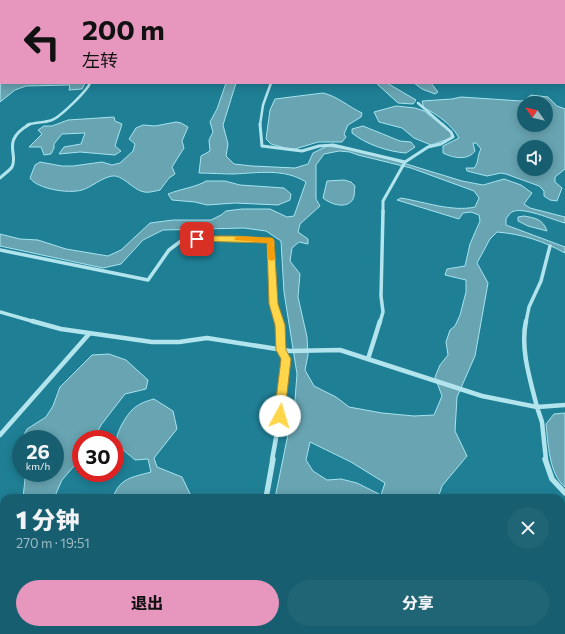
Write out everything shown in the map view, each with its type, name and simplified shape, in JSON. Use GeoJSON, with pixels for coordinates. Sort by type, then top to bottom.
{"type":"FeatureCollection","features":[{"type":"Feature","properties":{"kind":"street"},"geometry":{"type":"LineString","coordinates":[[14,132],[20,127],[32,123],[52,121],[59,117],[86,90],[89,84]]}},
{"type":"Feature","properties":{"kind":"street"},"geometry":{"type":"LineString","coordinates":[[271,84],[265,97],[259,137],[262,146],[302,151],[319,146],[333,145],[405,162]]}},
{"type":"Feature","properties":{"kind":"street"},"geometry":{"type":"LineString","coordinates":[[368,359],[383,312],[381,296],[383,201],[405,162],[428,147],[441,144],[453,137],[451,132],[418,103]]}},
{"type":"Feature","properties":{"kind":"street"},"geometry":{"type":"LineString","coordinates":[[0,178],[12,167],[13,161],[8,152]]}},
{"type":"Feature","properties":{"kind":"street"},"geometry":{"type":"LineString","coordinates":[[0,250],[148,280],[172,247],[178,241],[186,238],[271,240],[274,304],[280,325],[281,350],[286,359],[280,416],[267,494]]}},
{"type":"Feature","properties":{"kind":"street"},"geometry":{"type":"LineString","coordinates":[[550,246],[541,281],[530,307],[524,330],[526,363],[542,422],[545,458],[552,479],[565,493]]}},
{"type":"Feature","properties":{"kind":"street"},"geometry":{"type":"LineString","coordinates":[[0,312],[61,329],[152,342],[179,342],[207,338],[290,351],[340,350],[482,396],[537,407],[565,405]]}},
{"type":"Feature","properties":{"kind":"street"},"geometry":{"type":"LineString","coordinates":[[0,435],[89,334]]}},
{"type":"Feature","properties":{"kind":"water"},"geometry":{"type":"Polygon","coordinates":[[[0,84],[84,84],[82,89],[69,90],[70,85],[26,86],[15,90],[0,102],[0,84]]]}},
{"type":"Feature","properties":{"kind":"water"},"geometry":{"type":"Polygon","coordinates":[[[226,84],[236,84],[223,125],[228,144],[226,156],[234,164],[295,168],[308,164],[313,153],[327,146],[349,149],[377,155],[462,181],[483,185],[504,179],[521,185],[532,193],[524,204],[530,208],[565,217],[565,223],[530,212],[517,211],[512,212],[508,216],[506,219],[506,225],[565,247],[565,253],[532,239],[515,234],[497,232],[490,239],[477,263],[488,283],[475,356],[457,397],[455,431],[467,456],[442,486],[439,494],[381,494],[385,483],[351,462],[310,442],[306,460],[313,471],[327,480],[341,479],[357,483],[379,494],[276,494],[295,400],[297,374],[284,292],[281,241],[266,231],[244,228],[163,230],[143,240],[121,264],[103,268],[0,246],[0,234],[20,239],[38,240],[66,249],[108,256],[121,250],[150,223],[173,220],[211,220],[226,211],[242,209],[270,209],[287,217],[294,216],[306,182],[298,178],[271,172],[233,174],[199,173],[201,156],[210,151],[209,140],[213,132],[210,122],[217,109],[226,84]],[[339,151],[324,154],[316,165],[316,199],[320,206],[300,224],[298,232],[308,239],[308,244],[299,242],[292,248],[290,261],[300,274],[298,297],[307,337],[308,355],[305,370],[314,386],[336,397],[349,407],[382,413],[414,416],[434,415],[442,396],[435,377],[440,365],[448,355],[446,342],[450,330],[455,326],[460,315],[466,292],[466,280],[445,275],[447,269],[465,266],[470,244],[480,221],[479,215],[471,212],[463,213],[459,219],[397,200],[401,198],[438,206],[466,208],[475,207],[479,198],[474,191],[411,168],[350,152],[339,151]]]}},
{"type":"Feature","properties":{"kind":"water"},"geometry":{"type":"Polygon","coordinates":[[[377,84],[389,84],[416,100],[413,104],[398,103],[377,84]]]}},
{"type":"Feature","properties":{"kind":"water"},"geometry":{"type":"Polygon","coordinates":[[[415,84],[432,84],[438,92],[435,94],[422,89],[415,84]]]}},
{"type":"Feature","properties":{"kind":"water"},"geometry":{"type":"Polygon","coordinates":[[[323,93],[328,94],[362,113],[361,117],[348,125],[344,134],[346,137],[342,142],[318,142],[295,149],[271,144],[266,139],[270,110],[275,99],[323,93]]]}},
{"type":"Feature","properties":{"kind":"water"},"geometry":{"type":"Polygon","coordinates":[[[461,97],[517,101],[517,132],[553,132],[553,102],[557,106],[565,109],[565,169],[555,177],[555,182],[562,188],[557,201],[550,200],[544,196],[544,191],[539,186],[506,174],[501,173],[487,176],[467,171],[466,168],[474,168],[476,166],[481,149],[476,143],[473,143],[475,151],[468,156],[460,158],[443,153],[443,146],[459,138],[444,120],[424,108],[422,101],[461,97]]]}},
{"type":"Feature","properties":{"kind":"water"},"geometry":{"type":"Polygon","coordinates":[[[396,106],[415,108],[424,111],[453,134],[454,137],[431,145],[414,138],[402,128],[379,122],[374,112],[396,106]]]}},
{"type":"Feature","properties":{"kind":"water"},"geometry":{"type":"Polygon","coordinates":[[[114,117],[115,121],[122,124],[115,146],[121,151],[115,155],[80,152],[59,154],[64,147],[81,144],[85,133],[62,134],[54,144],[51,154],[44,155],[41,147],[29,147],[42,134],[38,130],[44,126],[52,126],[68,120],[114,117]]]}},
{"type":"Feature","properties":{"kind":"water"},"geometry":{"type":"Polygon","coordinates":[[[176,122],[188,127],[182,141],[184,148],[172,167],[175,174],[169,178],[160,190],[150,192],[140,191],[120,177],[112,176],[82,190],[62,191],[46,188],[34,182],[30,178],[35,165],[40,162],[62,166],[102,162],[112,165],[120,163],[133,151],[135,144],[129,139],[136,128],[143,125],[155,126],[176,122]]]}},
{"type":"Feature","properties":{"kind":"water"},"geometry":{"type":"Polygon","coordinates":[[[363,126],[400,141],[411,142],[415,147],[406,153],[385,149],[370,144],[352,133],[352,129],[363,126]]]}},
{"type":"Feature","properties":{"kind":"water"},"geometry":{"type":"Polygon","coordinates":[[[344,180],[351,182],[355,186],[354,198],[350,202],[343,205],[338,205],[323,198],[327,181],[344,180]]]}},
{"type":"Feature","properties":{"kind":"water"},"geometry":{"type":"Polygon","coordinates":[[[206,181],[225,181],[240,185],[284,188],[291,194],[290,200],[278,205],[235,203],[207,205],[195,202],[172,200],[168,194],[206,181]]]}},
{"type":"Feature","properties":{"kind":"water"},"geometry":{"type":"Polygon","coordinates":[[[524,216],[535,218],[543,224],[547,231],[528,226],[518,221],[518,217],[524,216]]]}},
{"type":"Feature","properties":{"kind":"water"},"geometry":{"type":"Polygon","coordinates":[[[109,354],[126,360],[148,380],[146,389],[125,394],[98,430],[72,430],[72,468],[64,478],[64,430],[26,430],[46,417],[53,406],[60,387],[92,355],[109,354]]]}},
{"type":"Feature","properties":{"kind":"water"},"geometry":{"type":"Polygon","coordinates":[[[154,399],[173,411],[177,429],[154,458],[157,467],[182,477],[190,494],[115,494],[123,482],[133,477],[151,472],[148,459],[135,460],[124,450],[124,430],[120,430],[130,412],[138,406],[154,399]]]}},
{"type":"Feature","properties":{"kind":"water"},"geometry":{"type":"Polygon","coordinates":[[[565,413],[565,487],[560,482],[552,467],[546,424],[554,414],[565,413]]]}},
{"type":"Feature","properties":{"kind":"water"},"geometry":{"type":"Polygon","coordinates":[[[25,482],[61,482],[56,494],[23,494],[25,482]]]}},
{"type":"Feature","properties":{"kind":"slow traffic"},"geometry":{"type":"LineString","coordinates":[[238,239],[271,240],[271,258]]}},
{"type":"Feature","properties":{"kind":"route"},"geometry":{"type":"LineString","coordinates":[[197,239],[233,238],[271,240],[274,304],[280,325],[281,350],[286,359],[280,416]]}}]}
